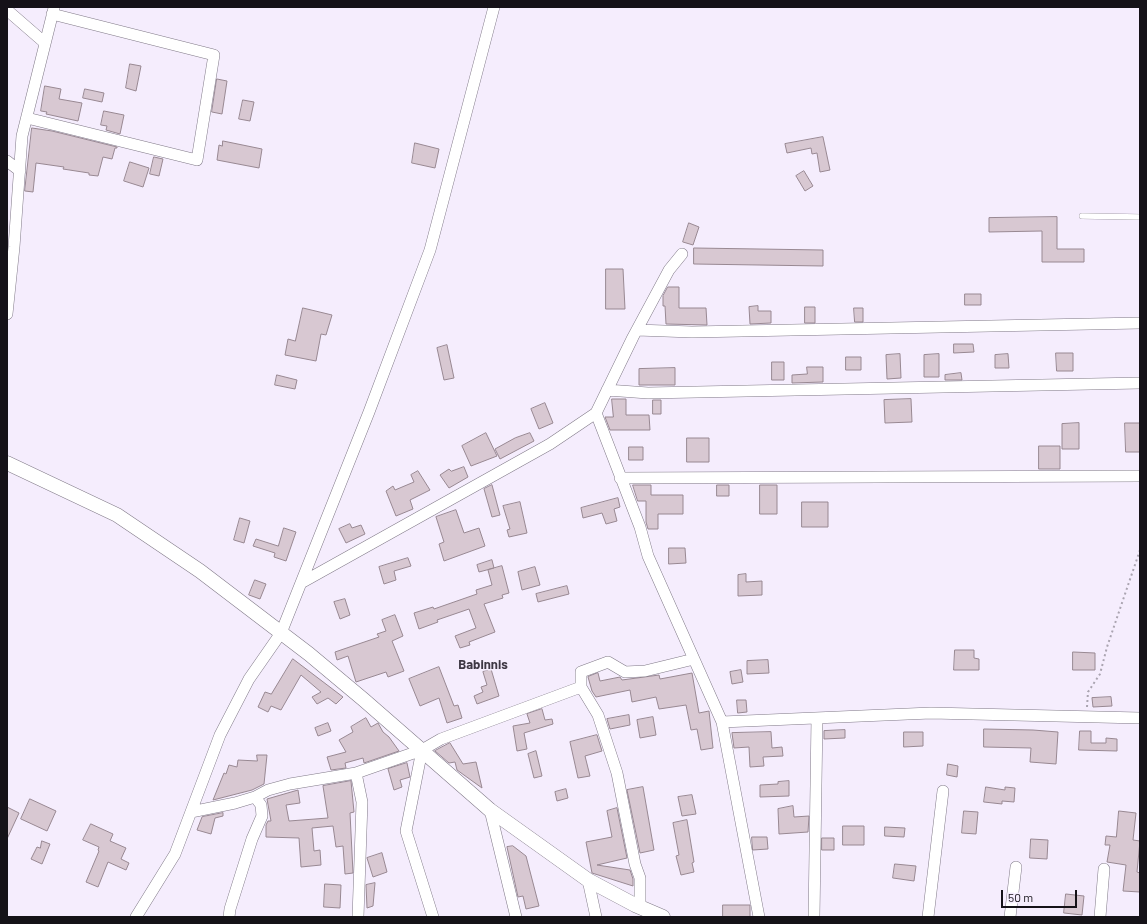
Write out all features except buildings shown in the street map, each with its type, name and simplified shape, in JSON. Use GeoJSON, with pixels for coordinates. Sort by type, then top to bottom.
{"type":"FeatureCollection","features":[{"type":"Feature","properties":{"kind":"street"},"geometry":{"type":"LineString","coordinates":[[136,917],[175,854],[220,735],[248,679],[280,633],[369,412],[430,250],[494,7]]}},
{"type":"Feature","properties":{"kind":"street"},"geometry":{"type":"LineString","coordinates":[[7,10],[45,43]]}},
{"type":"Feature","properties":{"kind":"street"},"geometry":{"type":"LineString","coordinates":[[7,314],[22,136],[53,11],[214,55],[197,160],[27,118]]}},
{"type":"Feature","properties":{"kind":"street"},"geometry":{"type":"LineString","coordinates":[[7,160],[20,171]]}},
{"type":"Feature","properties":{"kind":"street"},"geometry":{"type":"LineString","coordinates":[[301,582],[550,444],[596,413],[637,330],[669,270],[682,254]]}},
{"type":"Feature","properties":{"kind":"street"},"geometry":{"type":"LineString","coordinates":[[637,330],[692,332],[1140,323]]}},
{"type":"Feature","properties":{"kind":"street"},"geometry":{"type":"LineString","coordinates":[[607,390],[648,394],[1140,383]]}},
{"type":"Feature","properties":{"kind":"street"},"geometry":{"type":"LineString","coordinates":[[596,413],[640,527],[648,556],[722,722],[759,917]]}},
{"type":"Feature","properties":{"kind":"street"},"geometry":{"type":"LineString","coordinates":[[7,463],[117,515],[200,571],[364,700],[490,810],[588,880],[640,908],[663,917]]}},
{"type":"Feature","properties":{"kind":"street"},"geometry":{"type":"LineString","coordinates":[[620,478],[1140,476]]}},
{"type":"Feature","properties":{"kind":"street"},"geometry":{"type":"LineString","coordinates":[[640,908],[640,878],[634,864],[617,773],[598,715],[581,687],[581,672],[608,662],[625,672],[645,670],[694,660]]}},
{"type":"Feature","properties":{"kind":"street"},"geometry":{"type":"LineString","coordinates":[[191,812],[255,797],[268,790],[290,784],[356,773],[422,750],[441,740],[581,687]]}},
{"type":"Feature","properties":{"kind":"street"},"geometry":{"type":"LineString","coordinates":[[722,722],[931,713],[1140,718]]}},
{"type":"Feature","properties":{"kind":"street"},"geometry":{"type":"LineString","coordinates":[[814,917],[817,718]]}},
{"type":"Feature","properties":{"kind":"street"},"geometry":{"type":"LineString","coordinates":[[422,750],[406,831],[433,917]]}},
{"type":"Feature","properties":{"kind":"street"},"geometry":{"type":"LineString","coordinates":[[356,773],[362,802],[358,917]]}},
{"type":"Feature","properties":{"kind":"street"},"geometry":{"type":"LineString","coordinates":[[928,917],[943,790]]}},
{"type":"Feature","properties":{"kind":"street"},"geometry":{"type":"LineString","coordinates":[[229,917],[230,909],[252,839],[262,816],[261,805],[255,797]]}},
{"type":"Feature","properties":{"kind":"street"},"geometry":{"type":"LineString","coordinates":[[490,810],[516,917]]}},
{"type":"Feature","properties":{"kind":"street"},"geometry":{"type":"LineString","coordinates":[[1010,917],[1016,867]]}},
{"type":"Feature","properties":{"kind":"street"},"geometry":{"type":"LineString","coordinates":[[1100,917],[1104,868]]}},
{"type":"Feature","properties":{"kind":"street"},"geometry":{"type":"LineString","coordinates":[[588,880],[596,917]]}},
{"type":"Feature","properties":{"kind":"lane"},"geometry":{"type":"LineString","coordinates":[[1082,216],[1140,217]]}},
{"type":"Feature","properties":{"kind":"path"},"geometry":{"type":"LineString","coordinates":[[1086,717],[1088,692],[1100,674],[1107,647],[1140,550]]}},
{"type":"Feature","properties":{"kind":"district","name":"Babinnis"},"geometry":{"type":"Point","coordinates":[483,665]}}]}
